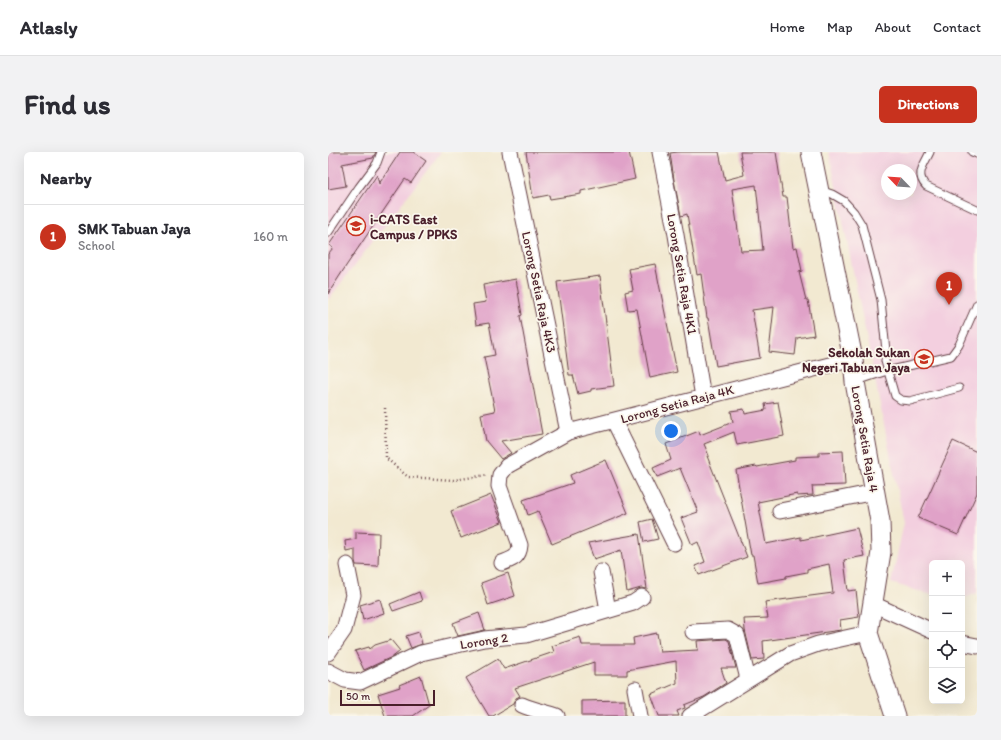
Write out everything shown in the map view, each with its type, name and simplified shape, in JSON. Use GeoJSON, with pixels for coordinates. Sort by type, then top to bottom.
{"type":"FeatureCollection","features":[{"type":"Feature","properties":{"kind":"street","name":"Lorong Setia Raja 4K3"},"geometry":{"type":"LineString","coordinates":[[510,152],[568,432]]}},
{"type":"Feature","properties":{"kind":"street","name":"Lorong Setia Raja 4K1"},"geometry":{"type":"LineString","coordinates":[[660,152],[676,235],[703,397]]}},
{"type":"Feature","properties":{"kind":"street","name":"Lorong Setia Raja 4"},"geometry":{"type":"LineString","coordinates":[[811,152],[853,359],[855,382],[880,521],[881,552],[868,633]]}},
{"type":"Feature","properties":{"kind":"street","name":"Lorong Setia Raja 4K"},"geometry":{"type":"LineString","coordinates":[[507,466],[568,432],[853,359]]}},
{"type":"Feature","properties":{"kind":"street"},"geometry":{"type":"LineString","coordinates":[[614,421],[674,543]]}},
{"type":"Feature","properties":{"kind":"street"},"geometry":{"type":"LineString","coordinates":[[502,563],[516,557],[520,552],[520,546],[499,486],[500,475],[507,466]]}},
{"type":"Feature","properties":{"kind":"street"},"geometry":{"type":"LineString","coordinates":[[780,511],[875,492]]}},
{"type":"Feature","properties":{"kind":"street"},"geometry":{"type":"LineString","coordinates":[[328,653],[344,630],[353,595],[347,565]]}},
{"type":"Feature","properties":{"kind":"street"},"geometry":{"type":"LineString","coordinates":[[601,572],[608,610]]}},
{"type":"Feature","properties":{"kind":"street","name":"Lorong 2"},"geometry":{"type":"LineString","coordinates":[[328,671],[345,680],[360,682],[421,654],[484,639],[526,635],[633,603],[642,597]]}},
{"type":"Feature","properties":{"kind":"street"},"geometry":{"type":"LineString","coordinates":[[873,604],[929,630]]}},
{"type":"Feature","properties":{"kind":"street"},"geometry":{"type":"LineString","coordinates":[[693,632],[728,630],[737,635],[748,679]]}},
{"type":"Feature","properties":{"kind":"street"},"geometry":{"type":"LineString","coordinates":[[690,716],[790,654],[818,644],[868,633],[895,716]]}},
{"type":"Feature","properties":{"kind":"street"},"geometry":{"type":"LineString","coordinates":[[965,644],[977,646]]}},
{"type":"Feature","properties":{"kind":"street"},"geometry":{"type":"LineString","coordinates":[[635,689],[640,716]]}},
{"type":"Feature","properties":{"kind":"street"},"geometry":{"type":"LineString","coordinates":[[522,705],[532,710],[557,716]]}},
{"type":"Feature","properties":{"kind":"lane"},"geometry":{"type":"LineString","coordinates":[[328,233],[373,169],[381,152]]}},
{"type":"Feature","properties":{"kind":"lane"},"geometry":{"type":"LineString","coordinates":[[930,152],[920,174],[922,181],[926,186],[977,210]]}},
{"type":"Feature","properties":{"kind":"lane"},"geometry":{"type":"LineString","coordinates":[[972,152],[977,154]]}},
{"type":"Feature","properties":{"kind":"lane"},"geometry":{"type":"LineString","coordinates":[[818,189],[832,194],[844,201],[854,212],[862,225],[881,300],[887,370],[895,396],[901,400],[910,401],[959,388]]}},
{"type":"Feature","properties":{"kind":"lane"},"geometry":{"type":"LineString","coordinates":[[855,382],[887,370],[951,356],[959,345],[977,304]]}},
{"type":"Feature","properties":{"kind":"path"},"geometry":{"type":"LineString","coordinates":[[385,408],[386,458],[408,477],[454,480],[492,474],[507,466]]}},
{"type":"Feature","properties":{"kind":"shaded area","name":"i-CATS East Campus / PPKS"},"geometry":{"type":"Polygon","coordinates":[[[328,152],[441,152],[328,300],[328,152]]]}},
{"type":"Feature","properties":{"kind":"shaded area","name":"Sekolah Sukan Negeri Tabuan Jaya"},"geometry":{"type":"Polygon","coordinates":[[[829,152],[977,152],[977,593],[965,598],[965,560],[929,560],[929,594],[891,583],[904,523],[829,152]]]}},
{"type":"Feature","properties":{"kind":"building"},"geometry":{"type":"Polygon","coordinates":[[[328,152],[376,152],[373,158],[342,164],[346,186],[328,189],[328,152]]]}},
{"type":"Feature","properties":{"kind":"building"},"geometry":{"type":"Polygon","coordinates":[[[400,152],[413,152],[426,161],[411,183],[405,179],[328,294],[328,254],[333,248],[329,245],[377,175],[379,184],[400,152]]]}},
{"type":"Feature","properties":{"kind":"building"},"geometry":{"type":"Polygon","coordinates":[[[526,152],[629,152],[635,179],[581,191],[581,194],[550,199],[549,195],[533,198],[526,152]]]}},
{"type":"Feature","properties":{"kind":"building"},"geometry":{"type":"Polygon","coordinates":[[[719,152],[725,180],[744,175],[740,152],[776,152],[783,197],[787,197],[793,248],[797,247],[802,271],[799,272],[806,300],[808,300],[814,335],[797,338],[795,355],[769,352],[774,307],[752,310],[760,358],[716,366],[701,274],[697,275],[687,214],[681,216],[670,153],[719,152]],[[756,185],[732,189],[741,251],[763,250],[756,185]]]}},
{"type":"Feature","properties":{"kind":"building"},"geometry":{"type":"Polygon","coordinates":[[[655,264],[677,372],[650,378],[637,309],[628,310],[625,292],[633,290],[629,269],[655,264]]]}},
{"type":"Feature","properties":{"kind":"building"},"geometry":{"type":"Polygon","coordinates":[[[600,276],[614,386],[591,389],[591,391],[578,394],[573,375],[569,375],[557,282],[600,276]]]}},
{"type":"Feature","properties":{"kind":"building"},"geometry":{"type":"Polygon","coordinates":[[[516,279],[522,315],[520,316],[542,434],[501,441],[511,453],[501,459],[486,441],[481,414],[495,411],[484,357],[495,355],[489,323],[476,325],[473,304],[486,302],[483,285],[516,279]]]}},
{"type":"Feature","properties":{"kind":"building"},"geometry":{"type":"Polygon","coordinates":[[[778,402],[784,436],[737,445],[734,432],[704,444],[709,456],[707,456],[747,557],[699,575],[695,566],[705,562],[698,542],[692,545],[681,518],[698,512],[680,468],[657,477],[653,468],[671,460],[666,444],[699,431],[700,435],[733,422],[731,411],[744,409],[745,414],[766,410],[765,404],[778,402]]]}},
{"type":"Feature","properties":{"kind":"building"},"geometry":{"type":"Polygon","coordinates":[[[953,441],[977,452],[977,493],[958,535],[918,518],[953,441]]]}},
{"type":"Feature","properties":{"kind":"building"},"geometry":{"type":"Polygon","coordinates":[[[843,451],[845,485],[812,486],[813,495],[797,496],[797,494],[758,502],[766,544],[801,537],[801,540],[857,528],[864,556],[844,560],[848,591],[856,590],[859,617],[840,620],[841,630],[763,641],[764,659],[752,660],[744,619],[768,618],[765,602],[833,593],[829,564],[807,569],[807,572],[786,576],[786,578],[758,583],[753,555],[751,555],[736,470],[795,460],[795,457],[819,456],[819,452],[843,451]]]}},
{"type":"Feature","properties":{"kind":"building"},"geometry":{"type":"Polygon","coordinates":[[[606,460],[628,513],[552,544],[538,511],[528,515],[523,500],[573,483],[570,475],[606,460]]]}},
{"type":"Feature","properties":{"kind":"building"},"geometry":{"type":"Polygon","coordinates":[[[491,495],[502,522],[461,538],[451,511],[491,495]]]}},
{"type":"Feature","properties":{"kind":"building"},"geometry":{"type":"Polygon","coordinates":[[[652,519],[658,539],[644,542],[640,522],[652,519]]]}},
{"type":"Feature","properties":{"kind":"building"},"geometry":{"type":"Polygon","coordinates":[[[356,532],[379,533],[378,566],[356,565],[355,549],[346,551],[345,541],[356,539],[356,532]]]}},
{"type":"Feature","properties":{"kind":"building"},"geometry":{"type":"Polygon","coordinates":[[[639,534],[647,589],[641,588],[627,592],[621,550],[594,559],[588,543],[639,534]]]}},
{"type":"Feature","properties":{"kind":"building"},"geometry":{"type":"Polygon","coordinates":[[[508,573],[515,596],[488,605],[481,583],[508,573]]]}},
{"type":"Feature","properties":{"kind":"building"},"geometry":{"type":"Polygon","coordinates":[[[419,592],[422,601],[393,611],[390,604],[419,592]]]}},
{"type":"Feature","properties":{"kind":"building"},"geometry":{"type":"Polygon","coordinates":[[[380,599],[384,613],[363,620],[360,605],[380,599]]]}},
{"type":"Feature","properties":{"kind":"building"},"geometry":{"type":"Polygon","coordinates":[[[479,613],[485,630],[458,636],[453,623],[479,613]]]}},
{"type":"Feature","properties":{"kind":"building"},"geometry":{"type":"Polygon","coordinates":[[[419,632],[422,644],[411,648],[406,636],[419,632]]]}},
{"type":"Feature","properties":{"kind":"building"},"geometry":{"type":"Polygon","coordinates":[[[657,633],[660,652],[698,650],[697,641],[726,639],[729,641],[736,668],[721,668],[726,683],[704,697],[684,705],[685,708],[677,711],[679,716],[659,716],[651,694],[677,683],[676,661],[627,670],[627,675],[594,675],[594,662],[515,688],[520,696],[516,698],[513,704],[493,716],[489,716],[466,678],[498,659],[504,669],[554,652],[552,646],[580,637],[582,645],[634,645],[633,638],[657,633]]]}},
{"type":"Feature","properties":{"kind":"building"},"geometry":{"type":"Polygon","coordinates":[[[391,640],[400,651],[394,656],[364,670],[355,651],[369,647],[370,649],[375,645],[391,640]]]}},
{"type":"Feature","properties":{"kind":"building"},"geometry":{"type":"Polygon","coordinates":[[[421,676],[429,705],[413,716],[385,716],[378,694],[400,687],[399,685],[421,676]]]}},
{"type":"Feature","properties":{"kind":"building"},"geometry":{"type":"Polygon","coordinates":[[[625,700],[625,716],[582,716],[582,701],[625,700]]]}},
{"type":"Feature","properties":{"kind":"place","name":"i-CATS East Campus / PPKS"},"geometry":{"type":"Point","coordinates":[356,226]}},
{"type":"Feature","properties":{"kind":"place","name":"SMK Tabuan Jaya"},"geometry":{"type":"Point","coordinates":[949,305]}},
{"type":"Feature","properties":{"kind":"place","name":"Sekolah Sukan Negeri Tabuan Jaya"},"geometry":{"type":"Point","coordinates":[924,359]}}]}
